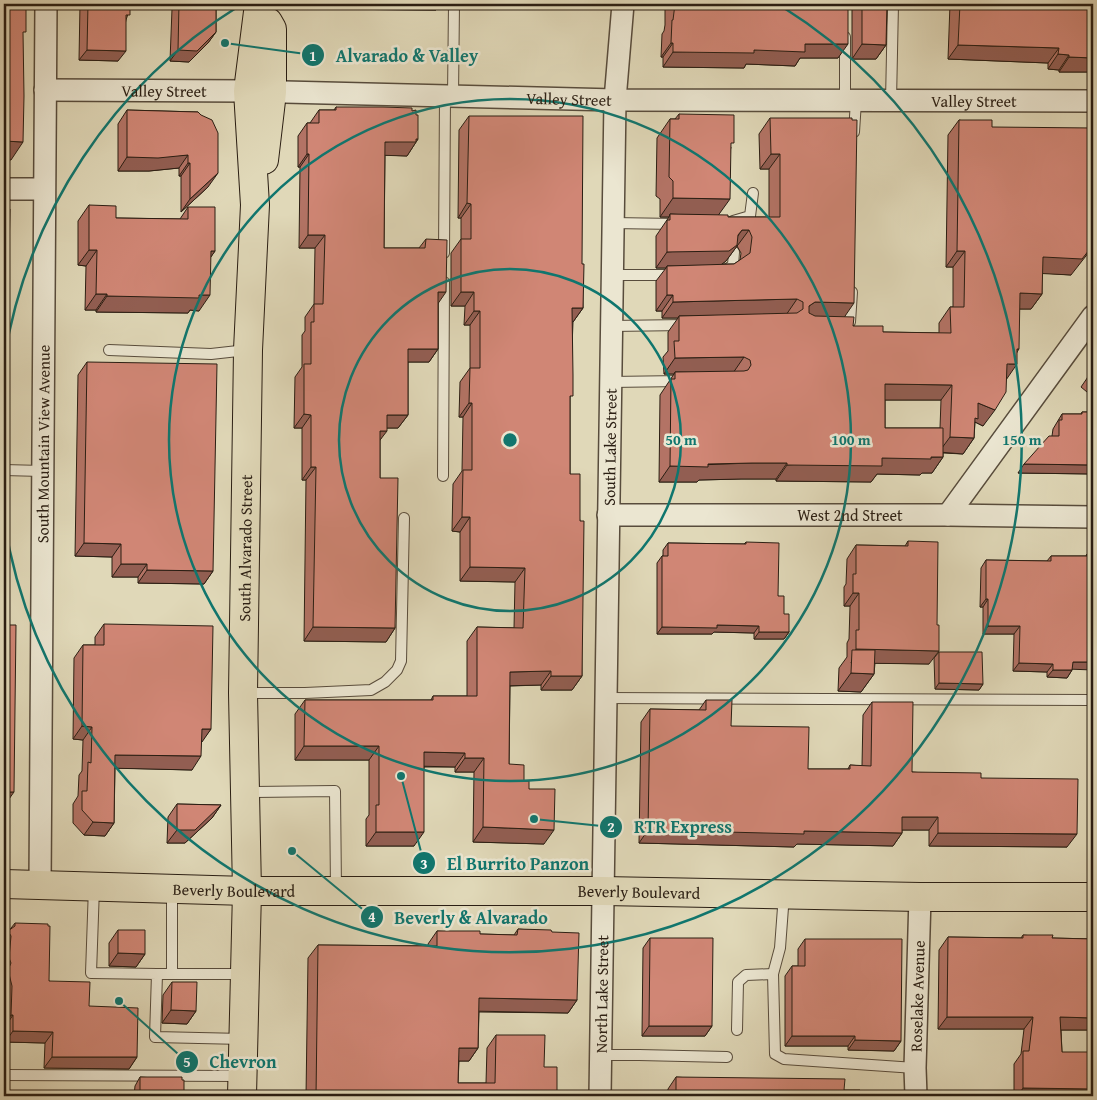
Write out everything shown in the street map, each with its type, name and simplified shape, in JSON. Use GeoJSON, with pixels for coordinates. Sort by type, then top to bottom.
{"type":"FeatureCollection","features":[{"type":"Feature","properties":{"kind":"main road","name":"South Alvarado Street"},"geometry":{"type":"LineString","coordinates":[[242,1086],[247,891],[243,693],[248,350],[255,205],[261,178],[260,92],[272,29],[259,6]]}},
{"type":"Feature","properties":{"kind":"main road","name":"Beverly Boulevard"},"geometry":{"type":"LineString","coordinates":[[4,884],[247,891],[603,891],[1093,898]]}},
{"type":"Feature","properties":{"kind":"street","name":"South Mountain View Avenue"},"geometry":{"type":"LineString","coordinates":[[40,884],[46,4]]}},
{"type":"Feature","properties":{"kind":"street","name":"South Lake Street"},"geometry":{"type":"LineString","coordinates":[[603,891],[615,100],[622,4]]}},
{"type":"Feature","properties":{"kind":"street","name":"Valley Street"},"geometry":{"type":"LineString","coordinates":[[45,90],[260,92],[615,100],[1093,101]]}},
{"type":"Feature","properties":{"kind":"street"},"geometry":{"type":"LineString","coordinates":[[4,189],[44,189]]}},
{"type":"Feature","properties":{"kind":"street"},"geometry":{"type":"LineString","coordinates":[[948,514],[1093,316]]}},
{"type":"Feature","properties":{"kind":"street","name":"West 2nd Street"},"geometry":{"type":"LineString","coordinates":[[608,515],[948,514],[1093,516]]}},
{"type":"Feature","properties":{"kind":"street","name":"North Lake Street"},"geometry":{"type":"LineString","coordinates":[[600,1096],[603,891]]}},
{"type":"Feature","properties":{"kind":"street","name":"Roselake Avenue"},"geometry":{"type":"LineString","coordinates":[[916,1096],[915,1068],[920,897]]}},
{"type":"Feature","properties":{"kind":"lane"},"geometry":{"type":"LineString","coordinates":[[443,476],[444,267],[449,96],[454,4]]}},
{"type":"Feature","properties":{"kind":"lane"},"geometry":{"type":"LineString","coordinates":[[891,101],[893,4]]}},
{"type":"Feature","properties":{"kind":"lane"},"geometry":{"type":"LineString","coordinates":[[845,29],[853,140]]}},
{"type":"Feature","properties":{"kind":"lane"},"geometry":{"type":"LineString","coordinates":[[721,224],[750,216],[753,193]]}},
{"type":"Feature","properties":{"kind":"lane"},"geometry":{"type":"LineString","coordinates":[[613,223],[683,224]]}},
{"type":"Feature","properties":{"kind":"lane"},"geometry":{"type":"LineString","coordinates":[[711,274],[720,274],[733,265],[734,252]]}},
{"type":"Feature","properties":{"kind":"lane"},"geometry":{"type":"LineString","coordinates":[[612,275],[685,274]]}},
{"type":"Feature","properties":{"kind":"lane"},"geometry":{"type":"LineString","coordinates":[[836,326],[844,326],[850,322],[852,285]]}},
{"type":"Feature","properties":{"kind":"lane"},"geometry":{"type":"LineString","coordinates":[[611,326],[692,325]]}},
{"type":"Feature","properties":{"kind":"lane"},"geometry":{"type":"LineString","coordinates":[[109,350],[211,354],[248,350]]}},
{"type":"Feature","properties":{"kind":"lane"},"geometry":{"type":"LineString","coordinates":[[610,382],[695,380]]}},
{"type":"Feature","properties":{"kind":"lane"},"geometry":{"type":"LineString","coordinates":[[4,470],[42,471]]}},
{"type":"Feature","properties":{"kind":"lane"},"geometry":{"type":"LineString","coordinates":[[243,693],[371,690],[385,682],[397,670],[401,661],[404,518]]}},
{"type":"Feature","properties":{"kind":"lane"},"geometry":{"type":"LineString","coordinates":[[606,698],[1093,700]]}},
{"type":"Feature","properties":{"kind":"lane"},"geometry":{"type":"LineString","coordinates":[[245,792],[335,791],[336,891]]}},
{"type":"Feature","properties":{"kind":"lane"},"geometry":{"type":"LineString","coordinates":[[94,886],[91,973],[245,974]]}},
{"type":"Feature","properties":{"kind":"lane"},"geometry":{"type":"LineString","coordinates":[[172,889],[172,974]]}},
{"type":"Feature","properties":{"kind":"lane"},"geometry":{"type":"LineString","coordinates":[[784,894],[780,948],[773,974],[775,1054],[784,1059],[915,1068]]}},
{"type":"Feature","properties":{"kind":"lane"},"geometry":{"type":"LineString","coordinates":[[157,974],[155,1037],[243,1039]]}},
{"type":"Feature","properties":{"kind":"lane"},"geometry":{"type":"LineString","coordinates":[[737,1030],[738,982],[746,975],[773,974]]}},
{"type":"Feature","properties":{"kind":"lane"},"geometry":{"type":"LineString","coordinates":[[601,1055],[639,1054],[727,1057]]}},
{"type":"Feature","properties":{"kind":"lane"},"geometry":{"type":"LineString","coordinates":[[4,1075],[242,1086]]}},
{"type":"Feature","properties":{"kind":"building"},"geometry":{"type":"Polygon","coordinates":[[[4,4],[26,4],[26,32],[23,32],[23,142],[4,141],[4,4]]]}},
{"type":"Feature","properties":{"kind":"building"},"geometry":{"type":"Polygon","coordinates":[[[88,4],[130,4],[130,15],[126,15],[126,51],[87,50],[88,4]]]}},
{"type":"Feature","properties":{"kind":"building"},"geometry":{"type":"Polygon","coordinates":[[[179,4],[216,4],[216,32],[197,51],[178,50],[179,4]]]}},
{"type":"Feature","properties":{"kind":"building"},"geometry":{"type":"Polygon","coordinates":[[[675,4],[848,4],[848,44],[805,44],[805,52],[754,50],[754,53],[673,52],[673,43],[671,43],[675,4]]]}},
{"type":"Feature","properties":{"kind":"building"},"geometry":{"type":"Polygon","coordinates":[[[862,4],[887,4],[886,45],[862,44],[862,4]]]}},
{"type":"Feature","properties":{"kind":"building"},"geometry":{"type":"Polygon","coordinates":[[[960,4],[1093,4],[1093,58],[1069,57],[1069,55],[1058,54],[1059,48],[958,45],[960,4]]]}},
{"type":"Feature","properties":{"kind":"building"},"geometry":{"type":"Polygon","coordinates":[[[336,107],[412,108],[412,111],[416,110],[416,115],[418,115],[418,139],[416,139],[416,142],[385,142],[384,248],[425,248],[426,239],[447,240],[446,292],[438,292],[438,349],[408,349],[408,415],[387,415],[387,431],[380,431],[380,478],[398,478],[395,628],[313,627],[316,467],[311,467],[311,415],[304,414],[304,364],[311,364],[311,322],[314,322],[314,304],[323,304],[325,235],[308,235],[309,154],[307,154],[307,123],[319,123],[319,110],[336,110],[336,107]]]}},
{"type":"Feature","properties":{"kind":"building"},"geometry":{"type":"Polygon","coordinates":[[[127,110],[198,112],[212,120],[218,133],[218,173],[190,199],[190,163],[188,163],[188,155],[158,158],[127,157],[127,110]]]}},
{"type":"Feature","properties":{"kind":"building"},"geometry":{"type":"Polygon","coordinates":[[[679,114],[734,115],[734,143],[731,143],[730,199],[673,198],[673,181],[669,177],[670,119],[679,119],[679,114]]]}},
{"type":"Feature","properties":{"kind":"building"},"geometry":{"type":"Polygon","coordinates":[[[469,116],[583,116],[583,308],[572,308],[573,396],[570,396],[570,474],[580,474],[580,521],[584,521],[582,676],[551,676],[551,671],[510,672],[509,764],[524,765],[524,781],[529,781],[529,789],[555,789],[554,830],[483,827],[484,758],[465,758],[465,753],[424,752],[424,832],[376,832],[376,805],[379,805],[379,746],[304,746],[305,700],[433,700],[433,696],[477,696],[477,627],[523,628],[525,568],[470,567],[470,517],[462,517],[463,470],[472,470],[472,403],[469,403],[470,368],[480,368],[480,311],[474,311],[474,292],[461,292],[461,239],[471,239],[471,204],[467,203],[469,116]]]}},
{"type":"Feature","properties":{"kind":"building"},"geometry":{"type":"Polygon","coordinates":[[[770,118],[852,118],[852,120],[857,120],[854,303],[815,302],[809,306],[809,313],[815,316],[854,317],[853,326],[883,326],[883,332],[951,333],[950,307],[964,307],[965,251],[957,251],[959,120],[992,120],[992,127],[1093,128],[1093,245],[1082,259],[1043,257],[1042,294],[1020,293],[1017,364],[1007,364],[1006,392],[995,410],[978,403],[978,419],[975,418],[974,438],[950,437],[952,385],[885,384],[885,428],[943,428],[943,457],[931,457],[931,459],[882,458],[882,466],[752,463],[708,464],[708,467],[670,466],[671,379],[675,379],[675,372],[744,371],[748,370],[751,365],[750,360],[744,357],[675,358],[674,341],[679,341],[679,316],[797,313],[803,309],[803,302],[797,299],[673,302],[673,295],[667,295],[667,266],[734,264],[750,253],[752,237],[749,230],[742,230],[738,235],[737,245],[729,251],[667,252],[667,220],[670,220],[670,214],[780,217],[780,154],[771,154],[770,118]]]}},
{"type":"Feature","properties":{"kind":"building"},"geometry":{"type":"Polygon","coordinates":[[[89,205],[116,206],[116,218],[188,219],[188,207],[215,207],[215,251],[211,251],[210,295],[199,295],[199,298],[107,296],[107,294],[96,294],[97,250],[89,250],[89,205]]]}},
{"type":"Feature","properties":{"kind":"building"},"geometry":{"type":"Polygon","coordinates":[[[4,209],[10,209],[9,253],[4,253],[4,209]]]}},
{"type":"Feature","properties":{"kind":"building"},"geometry":{"type":"Polygon","coordinates":[[[87,362],[217,364],[213,571],[147,570],[147,564],[121,564],[121,544],[84,543],[87,362]]]}},
{"type":"Feature","properties":{"kind":"building"},"geometry":{"type":"Polygon","coordinates":[[[1093,370],[1093,383],[1087,378],[1093,370]]]}},
{"type":"Feature","properties":{"kind":"building"},"geometry":{"type":"Polygon","coordinates":[[[1082,412],[1093,412],[1093,465],[1024,464],[1049,436],[1059,436],[1059,420],[1062,420],[1062,414],[1082,414],[1082,412]]]}},
{"type":"Feature","properties":{"kind":"building"},"geometry":{"type":"Polygon","coordinates":[[[4,415],[9,415],[6,625],[16,625],[14,792],[7,792],[7,812],[4,812],[4,415]]]}},
{"type":"Feature","properties":{"kind":"building"},"geometry":{"type":"Polygon","coordinates":[[[908,541],[938,542],[937,625],[939,625],[939,651],[856,649],[856,630],[859,630],[859,593],[853,593],[853,574],[856,574],[856,545],[908,546],[908,541]]]}},
{"type":"Feature","properties":{"kind":"building"},"geometry":{"type":"Polygon","coordinates":[[[746,542],[779,543],[778,596],[784,596],[784,614],[789,614],[789,632],[759,632],[759,626],[717,625],[717,628],[662,627],[662,556],[668,556],[668,543],[746,544],[746,542]]]}},
{"type":"Feature","properties":{"kind":"building"},"geometry":{"type":"Polygon","coordinates":[[[1087,554],[1093,555],[1093,662],[1073,662],[1072,670],[1053,670],[1053,664],[1019,663],[1020,626],[988,626],[986,560],[1051,561],[1051,556],[1087,556],[1087,554]]]}},
{"type":"Feature","properties":{"kind":"building"},"geometry":{"type":"Polygon","coordinates":[[[104,624],[213,626],[211,729],[202,729],[201,756],[115,755],[114,823],[93,822],[82,810],[82,791],[87,791],[88,762],[91,763],[92,727],[82,726],[83,645],[104,645],[104,624]]]}},
{"type":"Feature","properties":{"kind":"building"},"geometry":{"type":"Polygon","coordinates":[[[852,650],[875,650],[874,674],[851,673],[852,650]]]}},
{"type":"Feature","properties":{"kind":"building"},"geometry":{"type":"Polygon","coordinates":[[[939,652],[982,652],[983,684],[939,683],[939,652]]]}},
{"type":"Feature","properties":{"kind":"building"},"geometry":{"type":"Polygon","coordinates":[[[706,700],[732,700],[731,726],[809,727],[808,769],[850,769],[850,765],[871,766],[872,702],[913,702],[912,772],[981,773],[981,778],[1078,779],[1077,834],[938,833],[938,817],[902,817],[902,833],[804,831],[804,834],[648,830],[650,709],[706,710],[706,700]]]}},
{"type":"Feature","properties":{"kind":"building"},"geometry":{"type":"Polygon","coordinates":[[[177,804],[221,805],[195,830],[177,830],[177,804]]]}},
{"type":"Feature","properties":{"kind":"building"},"geometry":{"type":"Polygon","coordinates":[[[15,923],[48,924],[50,926],[49,981],[90,982],[89,1006],[138,1008],[137,1057],[52,1057],[53,1032],[13,1031],[13,1015],[11,1015],[12,986],[8,970],[11,963],[9,958],[11,936],[8,931],[15,926],[15,923]]]}},
{"type":"Feature","properties":{"kind":"building"},"geometry":{"type":"Polygon","coordinates":[[[518,929],[579,933],[577,1000],[479,998],[478,1048],[459,1048],[458,1083],[495,1083],[496,1035],[545,1035],[544,1067],[557,1067],[557,1091],[561,1092],[561,1096],[316,1096],[318,945],[437,946],[437,931],[480,931],[480,934],[517,935],[518,929]]]}},
{"type":"Feature","properties":{"kind":"building"},"geometry":{"type":"Polygon","coordinates":[[[118,930],[145,930],[145,954],[118,953],[118,930]]]}},
{"type":"Feature","properties":{"kind":"building"},"geometry":{"type":"Polygon","coordinates":[[[1023,935],[1053,935],[1052,938],[1093,939],[1093,1018],[1060,1017],[1062,1052],[1093,1052],[1093,1089],[1023,1088],[1023,1051],[1029,1051],[1033,1017],[947,1017],[948,937],[1023,938],[1023,935]]]}},
{"type":"Feature","properties":{"kind":"building"},"geometry":{"type":"Polygon","coordinates":[[[650,938],[713,938],[712,1026],[649,1026],[650,938]]]}},
{"type":"Feature","properties":{"kind":"building"},"geometry":{"type":"Polygon","coordinates":[[[805,939],[902,939],[901,1041],[855,1040],[855,1036],[792,1036],[792,966],[805,966],[805,939]]]}},
{"type":"Feature","properties":{"kind":"building"},"geometry":{"type":"Polygon","coordinates":[[[172,982],[197,982],[196,1011],[171,1010],[172,982]]]}},
{"type":"Feature","properties":{"kind":"building"},"geometry":{"type":"Polygon","coordinates":[[[140,1077],[182,1077],[182,1080],[184,1080],[184,1096],[140,1096],[140,1077]]]}},
{"type":"Feature","properties":{"kind":"building"},"geometry":{"type":"Polygon","coordinates":[[[676,1077],[845,1079],[844,1090],[860,1090],[859,1096],[676,1096],[676,1077]]]}},
{"type":"Feature","properties":{"kind":"place","name":"Alvarado & Valley"},"geometry":{"type":"Point","coordinates":[225,43]}},
{"type":"Feature","properties":{"kind":"place","name":"El Burrito Panzon"},"geometry":{"type":"Point","coordinates":[401,776]}},
{"type":"Feature","properties":{"kind":"place","name":"RTR Express"},"geometry":{"type":"Point","coordinates":[534,819]}},
{"type":"Feature","properties":{"kind":"place","name":"Beverly & Alvarado"},"geometry":{"type":"Point","coordinates":[292,851]}},
{"type":"Feature","properties":{"kind":"place","name":"Chevron"},"geometry":{"type":"Point","coordinates":[119,1001]}}]}
